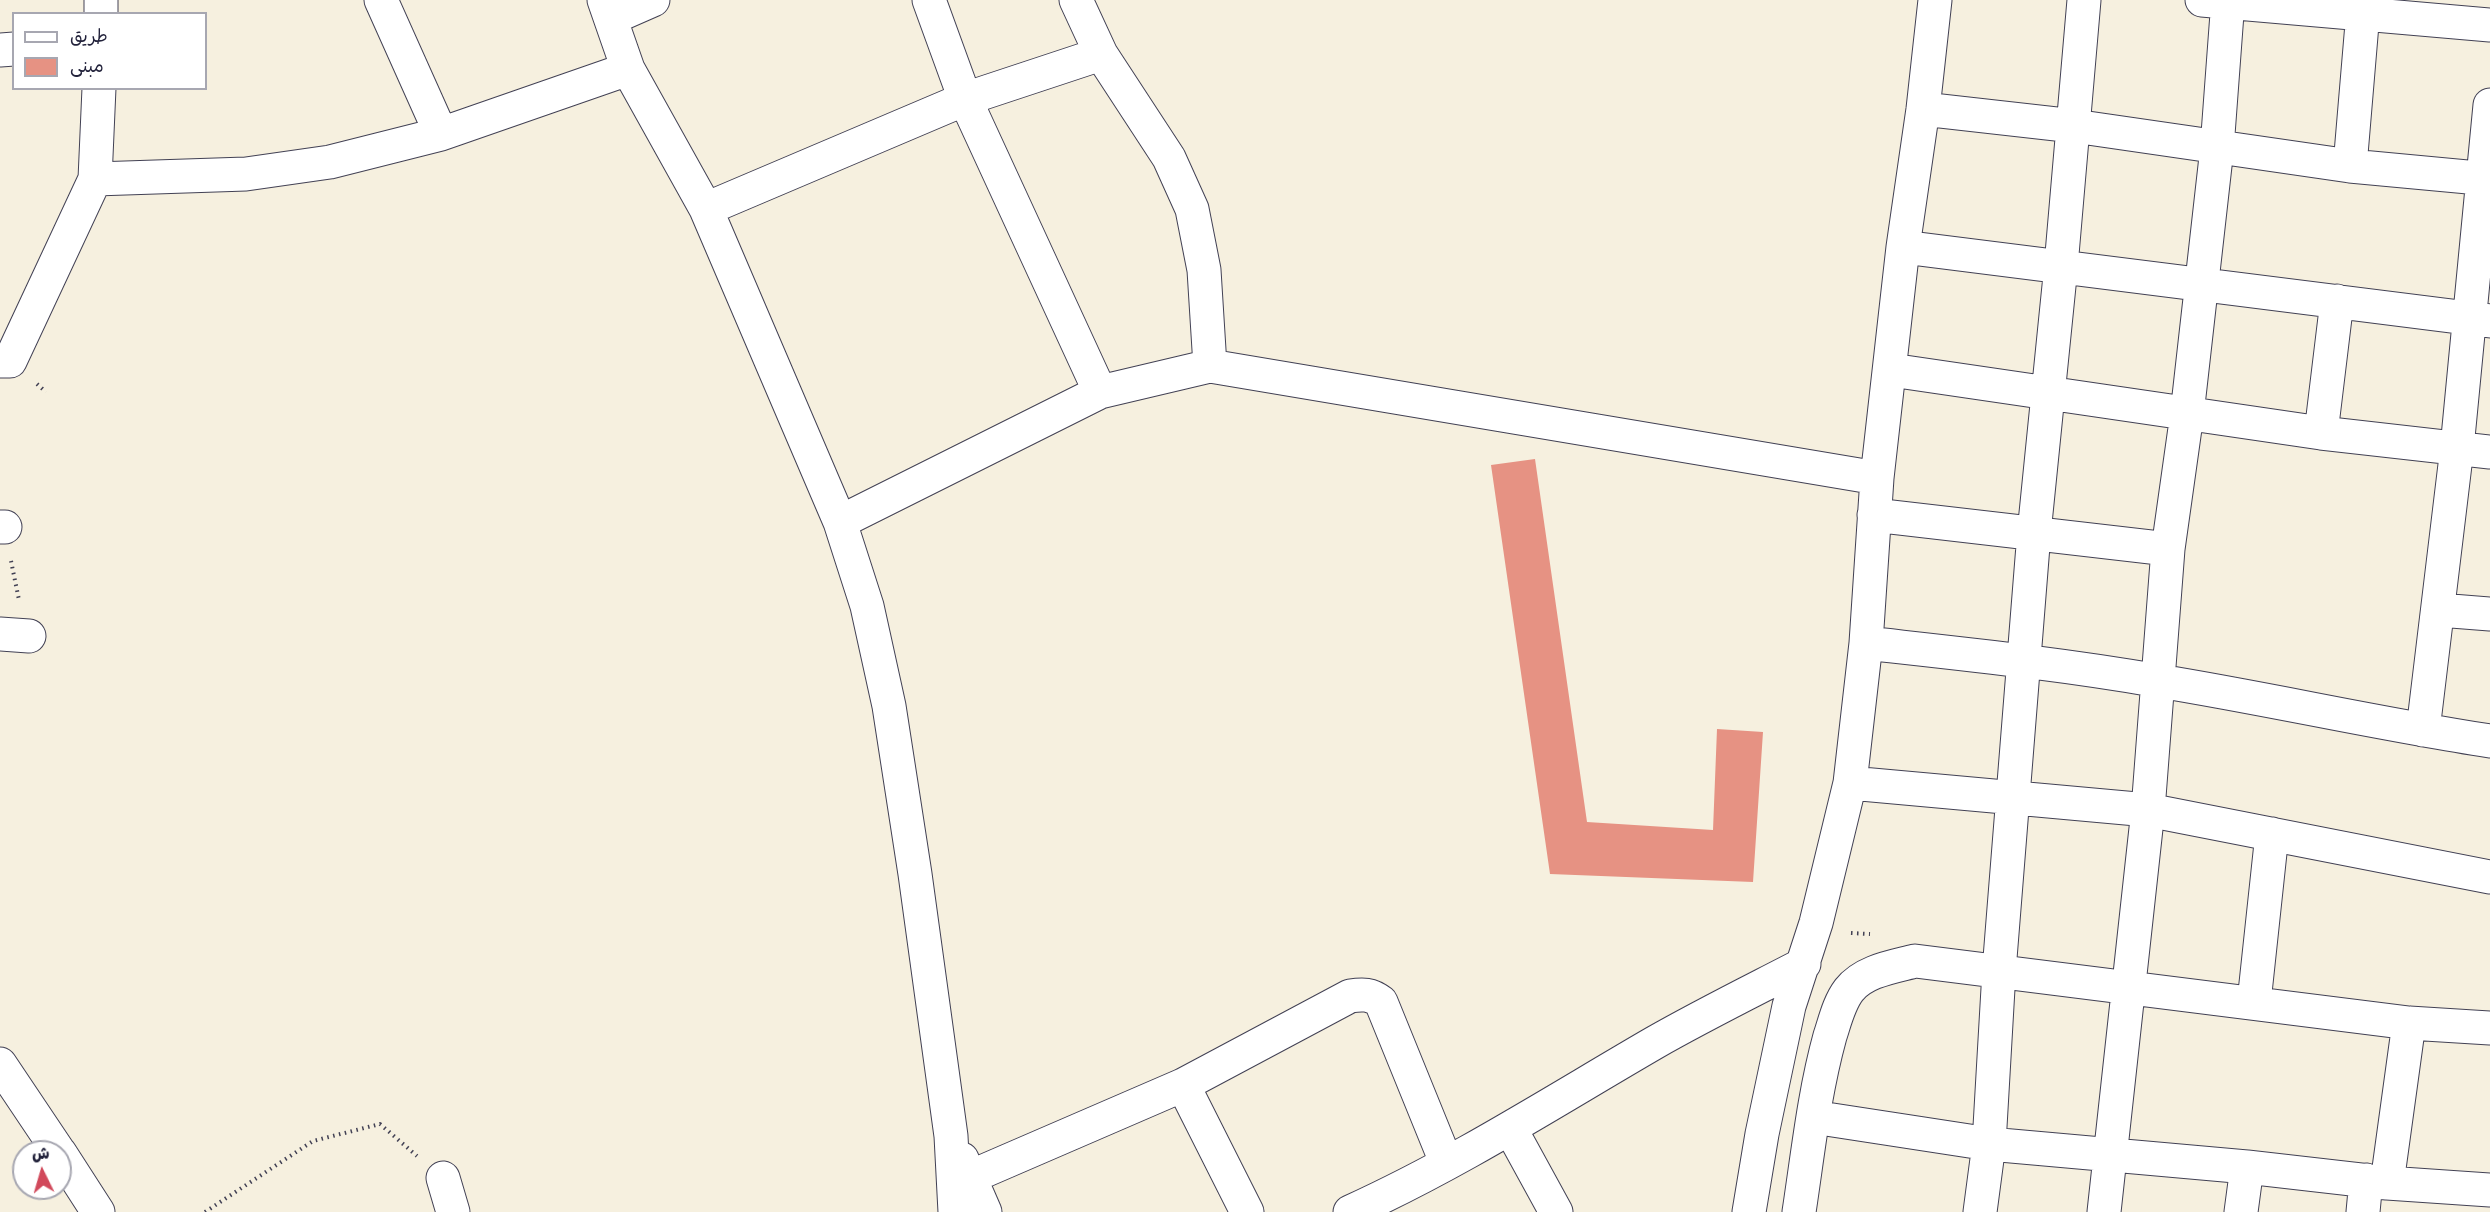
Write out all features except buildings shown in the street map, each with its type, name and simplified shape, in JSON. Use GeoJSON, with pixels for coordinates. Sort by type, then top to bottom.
{"type":"FeatureCollection","features":[{"type":"Feature","properties":{"kind":"street"},"geometry":{"type":"LineString","coordinates":[[381,0],[441,134]]}},
{"type":"Feature","properties":{"kind":"street"},"geometry":{"type":"LineString","coordinates":[[653,0],[608,9],[628,69],[706,209],[840,522],[867,606],[889,706],[960,1191],[985,1212]]}},
{"type":"Feature","properties":{"kind":"street"},"geometry":{"type":"LineString","coordinates":[[929,0],[965,99],[1100,392]]}},
{"type":"Feature","properties":{"kind":"street"},"geometry":{"type":"LineString","coordinates":[[1076,0],[1101,54],[1168,158],[1192,209],[1204,270],[1210,366]]}},
{"type":"Feature","properties":{"kind":"street"},"geometry":{"type":"LineString","coordinates":[[1749,1212],[1762,1134],[1789,1006],[1804,964],[1850,783],[1866,643],[1874,514],[1903,247],[1923,109],[1935,0]]}},
{"type":"Feature","properties":{"kind":"street"},"geometry":{"type":"LineString","coordinates":[[1980,1212],[1989,1144],[1999,971],[2034,533],[2061,266],[2084,0]]}},
{"type":"Feature","properties":{"kind":"street"},"geometry":{"type":"LineString","coordinates":[[2104,1212],[2148,810],[2168,549],[2187,414],[2217,148],[2219,1],[2364,7],[2490,25]]}},
{"type":"Feature","properties":{"kind":"street"},"geometry":{"type":"LineString","coordinates":[[2350,166],[2364,7]]}},
{"type":"Feature","properties":{"kind":"street"},"geometry":{"type":"LineString","coordinates":[[706,209],[965,99],[1101,54]]}},
{"type":"Feature","properties":{"kind":"street"},"geometry":{"type":"LineString","coordinates":[[95,179],[246,174],[330,162],[441,134],[628,69]]}},
{"type":"Feature","properties":{"kind":"street"},"geometry":{"type":"LineString","coordinates":[[0,362],[10,362],[95,179],[99,90]]}},
{"type":"Feature","properties":{"kind":"street"},"geometry":{"type":"LineString","coordinates":[[2423,730],[2457,448],[2480,320],[2490,105]]}},
{"type":"Feature","properties":{"kind":"street"},"geometry":{"type":"LineString","coordinates":[[1923,109],[2074,126],[2350,166],[2486,179]]}},
{"type":"Feature","properties":{"kind":"street"},"geometry":{"type":"LineString","coordinates":[[1903,247],[2480,320]]}},
{"type":"Feature","properties":{"kind":"street"},"geometry":{"type":"LineString","coordinates":[[2321,433],[2337,301]]}},
{"type":"Feature","properties":{"kind":"street"},"geometry":{"type":"LineString","coordinates":[[840,522],[1100,392],[1210,366],[1878,478]]}},
{"type":"Feature","properties":{"kind":"street"},"geometry":{"type":"LineString","coordinates":[[1891,370],[2048,391],[2321,433],[2490,452]]}},
{"type":"Feature","properties":{"kind":"street"},"geometry":{"type":"LineString","coordinates":[[1874,514],[2168,549]]}},
{"type":"Feature","properties":{"kind":"street"},"geometry":{"type":"LineString","coordinates":[[2439,610],[2490,614]]}},
{"type":"Feature","properties":{"kind":"street"},"geometry":{"type":"LineString","coordinates":[[1866,643],[2025,661],[2159,681],[2490,741]]}},
{"type":"Feature","properties":{"kind":"street"},"geometry":{"type":"LineString","coordinates":[[1850,783],[2148,810],[2490,877]]}},
{"type":"Feature","properties":{"kind":"street"},"geometry":{"type":"LineString","coordinates":[[2254,1002],[2272,834]]}},
{"type":"Feature","properties":{"kind":"street"},"geometry":{"type":"LineString","coordinates":[[1799,1212],[1813,1117],[1825,1056],[1836,1018],[1849,990],[1867,975],[1915,961],[2409,1023],[2490,1028]]}},
{"type":"Feature","properties":{"kind":"street"},"geometry":{"type":"LineString","coordinates":[[1350,1212],[1401,1202],[1446,1162],[1510,1128],[1657,1041],[1804,964]]}},
{"type":"Feature","properties":{"kind":"street"},"geometry":{"type":"LineString","coordinates":[[960,1191],[1183,1085],[1350,996],[1374,996],[1382,1002],[1446,1162]]}},
{"type":"Feature","properties":{"kind":"street"},"geometry":{"type":"LineString","coordinates":[[2372,1192],[2409,1023]]}},
{"type":"Feature","properties":{"kind":"street"},"geometry":{"type":"LineString","coordinates":[[0,1064],[51,1140]]}},
{"type":"Feature","properties":{"kind":"street"},"geometry":{"type":"LineString","coordinates":[[1183,1085],[1247,1212]]}},
{"type":"Feature","properties":{"kind":"street"},"geometry":{"type":"LineString","coordinates":[[1813,1117],[1989,1144],[2247,1167],[2372,1192],[2490,1190]]}},
{"type":"Feature","properties":{"kind":"street"},"geometry":{"type":"LineString","coordinates":[[1510,1128],[1556,1212]]}},
{"type":"Feature","properties":{"kind":"street"},"geometry":{"type":"LineString","coordinates":[[2241,1212],[2247,1167]]}},
{"type":"Feature","properties":{"kind":"street"},"geometry":{"type":"LineString","coordinates":[[72,1172],[98,1212]]}},
{"type":"Feature","properties":{"kind":"street"},"geometry":{"type":"LineString","coordinates":[[443,1178],[453,1212]]}},
{"type":"Feature","properties":{"kind":"path"},"geometry":{"type":"LineString","coordinates":[[3,527],[17,592],[14,635]]}},
{"type":"Feature","properties":{"kind":"path"},"geometry":{"type":"LineString","coordinates":[[205,1212],[313,1141],[380,1124],[443,1178]]}}]}
